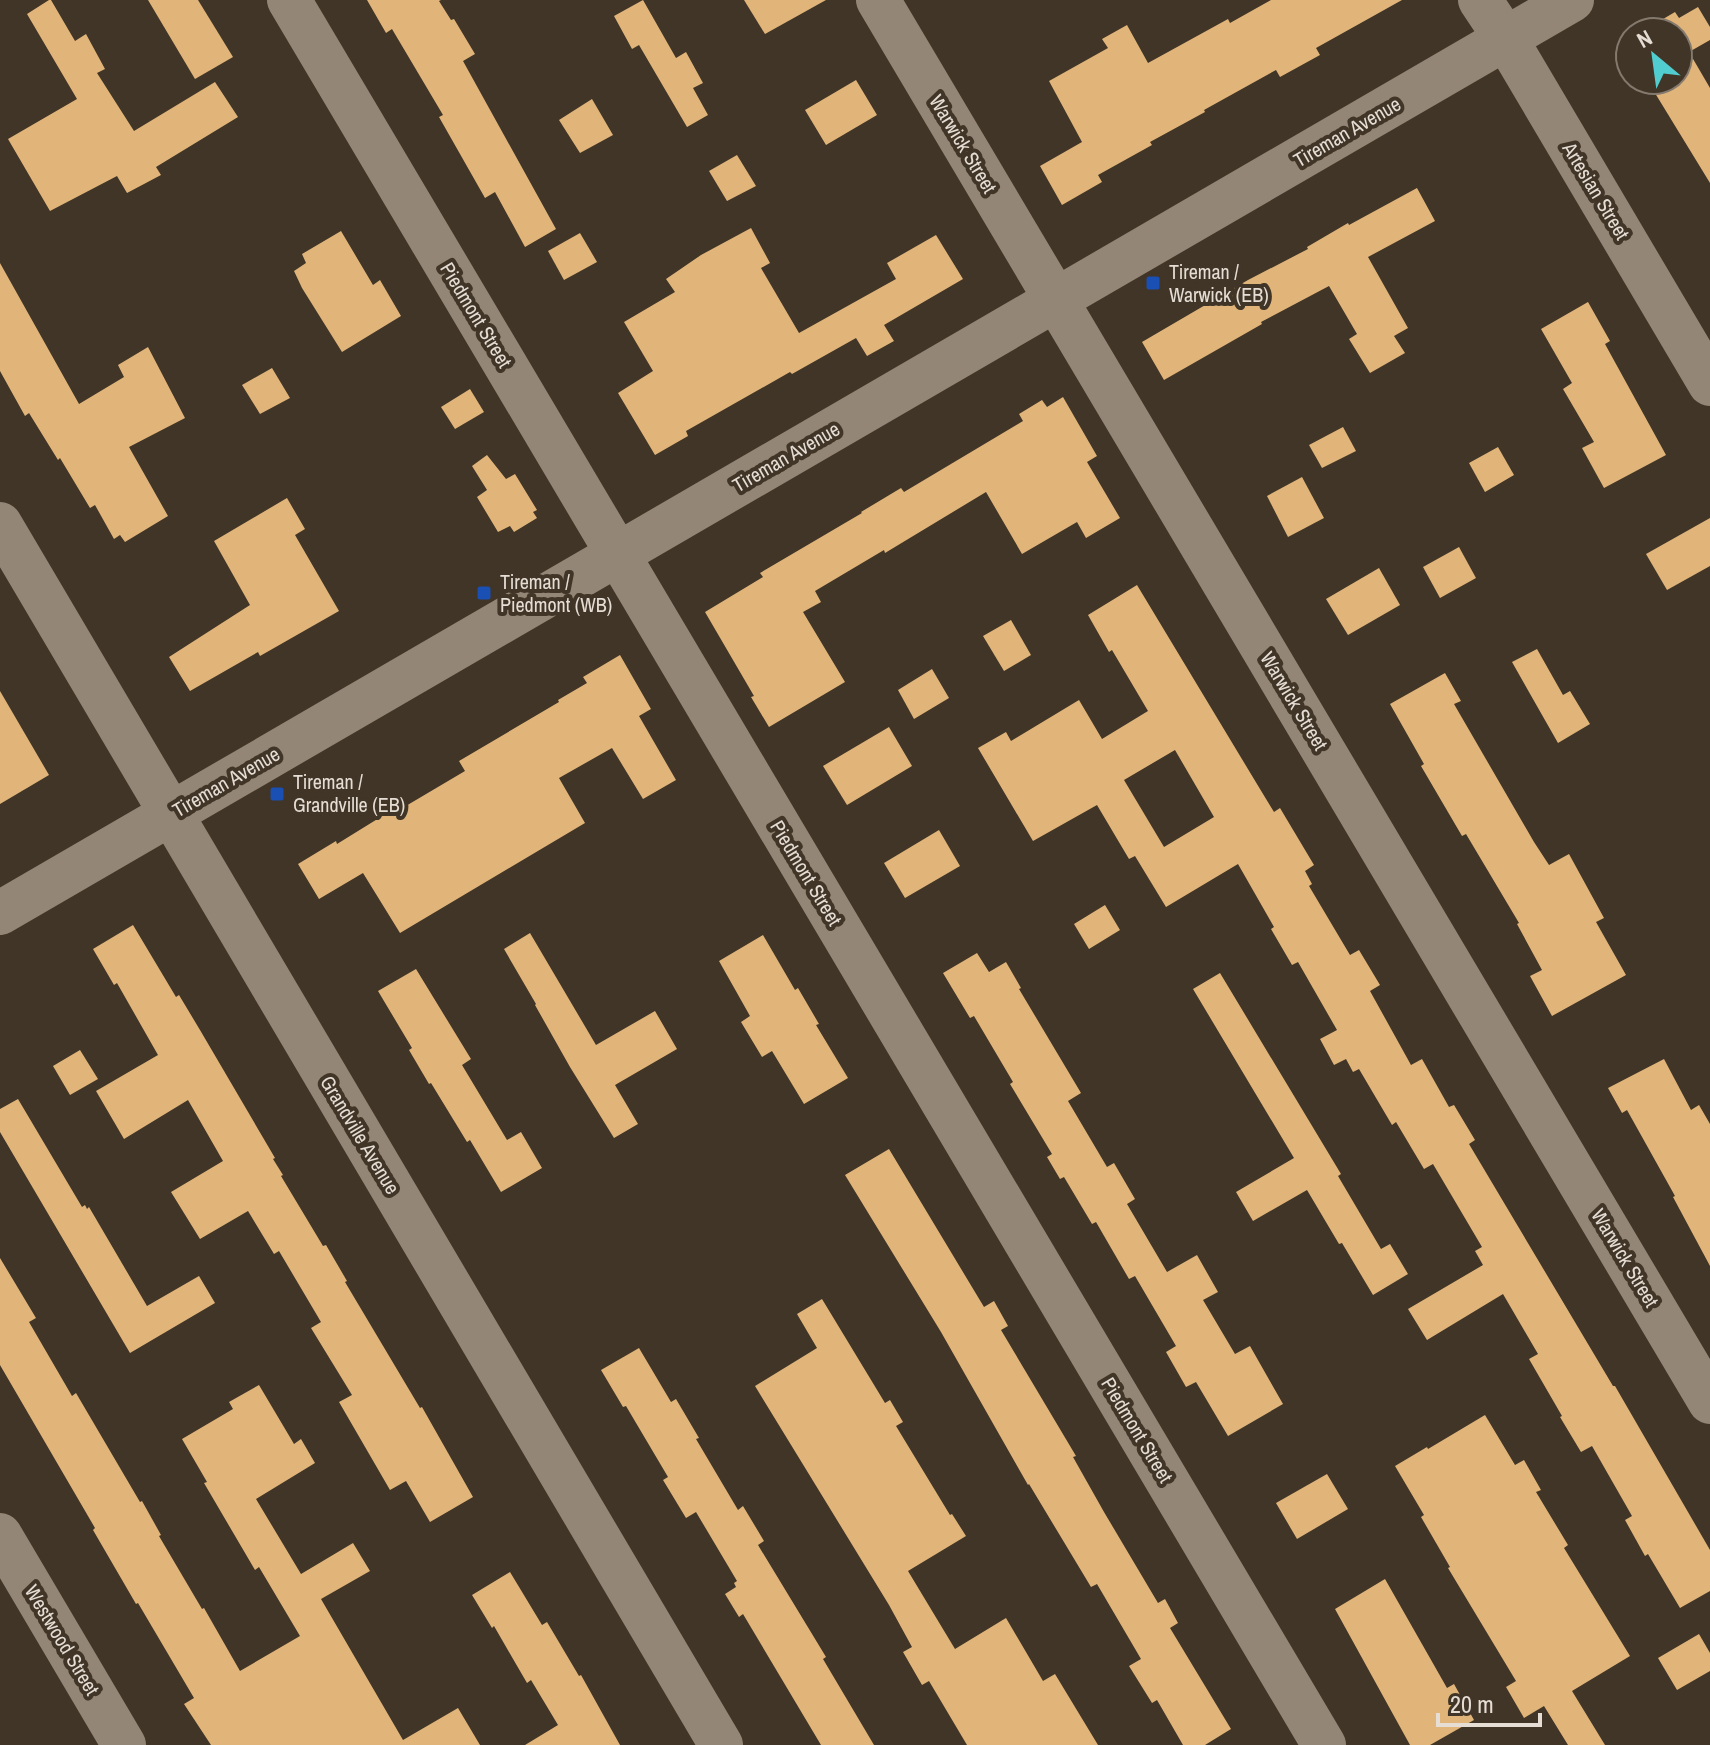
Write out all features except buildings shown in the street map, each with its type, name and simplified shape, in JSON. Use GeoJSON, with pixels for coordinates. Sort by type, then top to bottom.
{"type":"FeatureCollection","features":[{"type":"Feature","properties":{"kind":"street","name":"Piedmont Street"},"geometry":{"type":"LineString","coordinates":[[289,0],[1324,1745]]}},
{"type":"Feature","properties":{"kind":"street","name":"Warwick Street"},"geometry":{"type":"LineString","coordinates":[[878,0],[1710,1402]]}},
{"type":"Feature","properties":{"kind":"street","name":"Artesian Street"},"geometry":{"type":"LineString","coordinates":[[1480,0],[1710,384]]}},
{"type":"Feature","properties":{"kind":"street","name":"Tireman Avenue"},"geometry":{"type":"LineString","coordinates":[[0,913],[1572,0]]}},
{"type":"Feature","properties":{"kind":"street","name":"Grandville Avenue"},"geometry":{"type":"LineString","coordinates":[[0,524],[721,1745]]}},
{"type":"Feature","properties":{"kind":"street","name":"Westwood Street"},"geometry":{"type":"LineString","coordinates":[[0,1535],[124,1745]]}},
{"type":"Feature","properties":{"kind":"place","name":"Tireman / Warwick (EB)"},"geometry":{"type":"Point","coordinates":[1153,283]}},
{"type":"Feature","properties":{"kind":"place","name":"Tireman / Piedmont (WB)"},"geometry":{"type":"Point","coordinates":[484,593]}},
{"type":"Feature","properties":{"kind":"place","name":"Tireman / Grandville (EB)"},"geometry":{"type":"Point","coordinates":[277,794]}}]}
